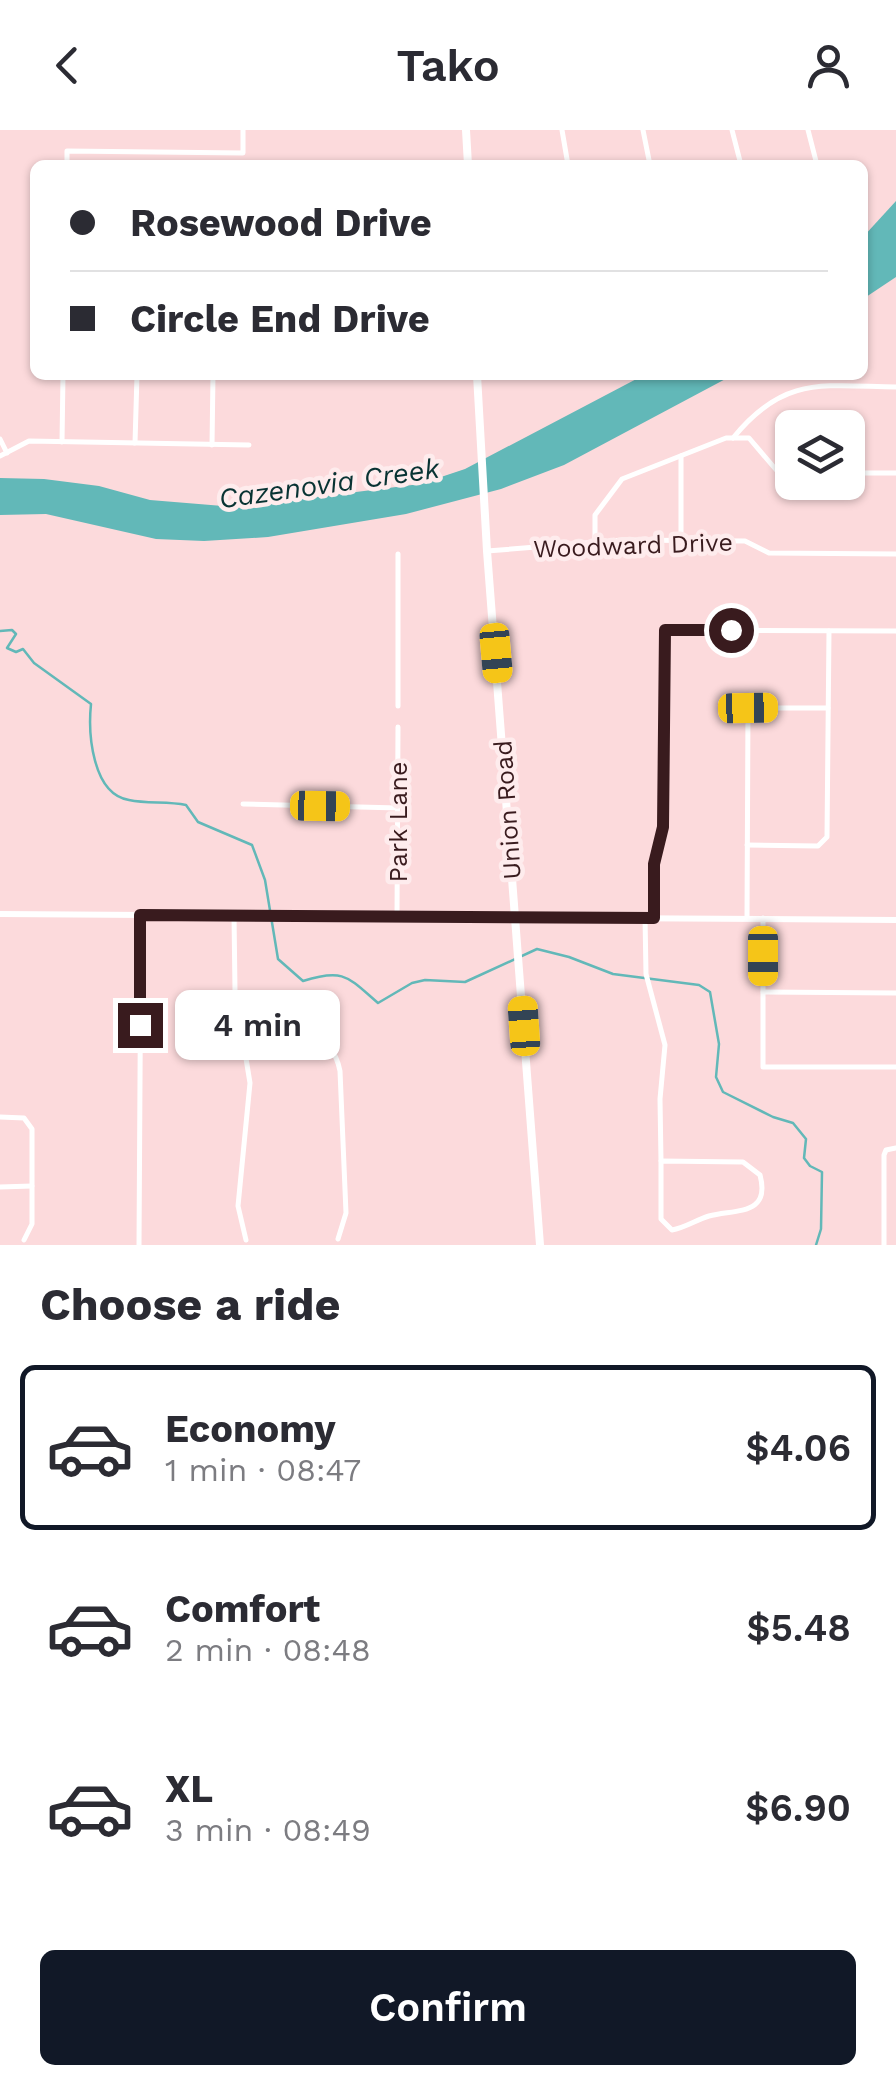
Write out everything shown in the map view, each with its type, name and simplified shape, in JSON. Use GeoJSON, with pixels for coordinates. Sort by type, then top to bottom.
{"type":"FeatureCollection","features":[{"type":"Feature","properties":{"kind":"main road"},"geometry":{"type":"LineString","coordinates":[[466,130],[468,160]]}},
{"type":"Feature","properties":{"kind":"main road","name":"Union Road"},"geometry":{"type":"LineString","coordinates":[[477,380],[486,550],[540,1245]]}},
{"type":"Feature","properties":{"kind":"street"},"geometry":{"type":"LineString","coordinates":[[66,160],[67,151],[242,154],[242,130]]}},
{"type":"Feature","properties":{"kind":"street"},"geometry":{"type":"LineString","coordinates":[[562,130],[567,160]]}},
{"type":"Feature","properties":{"kind":"street"},"geometry":{"type":"LineString","coordinates":[[644,130],[649,160]]}},
{"type":"Feature","properties":{"kind":"street"},"geometry":{"type":"LineString","coordinates":[[732,130],[739,160]]}},
{"type":"Feature","properties":{"kind":"street"},"geometry":{"type":"LineString","coordinates":[[808,130],[816,160]]}},
{"type":"Feature","properties":{"kind":"street"},"geometry":{"type":"LineString","coordinates":[[140,152],[140,160]]}},
{"type":"Feature","properties":{"kind":"street"},"geometry":{"type":"LineString","coordinates":[[217,153],[217,160]]}},
{"type":"Feature","properties":{"kind":"street"},"geometry":{"type":"LineString","coordinates":[[62,442],[63,380]]}},
{"type":"Feature","properties":{"kind":"street"},"geometry":{"type":"LineString","coordinates":[[135,442],[137,380]]}},
{"type":"Feature","properties":{"kind":"street"},"geometry":{"type":"LineString","coordinates":[[212,445],[213,380]]}},
{"type":"Feature","properties":{"kind":"street"},"geometry":{"type":"LineString","coordinates":[[734,438],[762,408],[791,390],[809,386],[896,387]]}},
{"type":"Feature","properties":{"kind":"street"},"geometry":{"type":"LineString","coordinates":[[0,438],[3,455],[29,441],[250,445]]}},
{"type":"Feature","properties":{"kind":"street"},"geometry":{"type":"LineString","coordinates":[[595,542],[595,515],[622,479],[726,438],[749,438],[775,468]]}},
{"type":"Feature","properties":{"kind":"street"},"geometry":{"type":"LineString","coordinates":[[681,456],[681,540]]}},
{"type":"Feature","properties":{"kind":"street"},"geometry":{"type":"LineString","coordinates":[[865,472],[896,473]]}},
{"type":"Feature","properties":{"kind":"street","name":"Woodward Drive"},"geometry":{"type":"LineString","coordinates":[[486,550],[681,540],[744,541],[768,553],[896,554]]}},
{"type":"Feature","properties":{"kind":"street"},"geometry":{"type":"LineString","coordinates":[[398,554],[398,706]]}},
{"type":"Feature","properties":{"kind":"street"},"geometry":{"type":"LineString","coordinates":[[661,1160],[744,1162],[760,1175],[762,1192],[756,1204],[746,1211],[708,1217],[672,1230],[661,1219],[660,1099],[664,1045],[646,974],[654,864],[663,827],[665,630],[896,631]]}},
{"type":"Feature","properties":{"kind":"street"},"geometry":{"type":"LineString","coordinates":[[747,845],[818,846],[827,837],[829,631]]}},
{"type":"Feature","properties":{"kind":"street"},"geometry":{"type":"LineString","coordinates":[[747,918],[748,708],[828,708]]}},
{"type":"Feature","properties":{"kind":"street","name":"Park Lane"},"geometry":{"type":"LineString","coordinates":[[398,727],[398,916]]}},
{"type":"Feature","properties":{"kind":"street"},"geometry":{"type":"LineString","coordinates":[[243,804],[398,808]]}},
{"type":"Feature","properties":{"kind":"street"},"geometry":{"type":"LineString","coordinates":[[0,914],[896,920]]}},
{"type":"Feature","properties":{"kind":"street"},"geometry":{"type":"LineString","coordinates":[[139,1245],[140,915]]}},
{"type":"Feature","properties":{"kind":"street"},"geometry":{"type":"LineString","coordinates":[[234,915],[234,978],[250,1083],[238,1206],[246,1240]]}},
{"type":"Feature","properties":{"kind":"street"},"geometry":{"type":"LineString","coordinates":[[763,918],[763,1067],[896,1067]]}},
{"type":"Feature","properties":{"kind":"street"},"geometry":{"type":"LineString","coordinates":[[763,992],[896,993]]}},
{"type":"Feature","properties":{"kind":"street"},"geometry":{"type":"LineString","coordinates":[[240,1028],[306,1030],[322,1038],[336,1056],[340,1070],[346,1214],[338,1239]]}},
{"type":"Feature","properties":{"kind":"street"},"geometry":{"type":"LineString","coordinates":[[0,1117],[20,1117],[31,1124],[32,1224],[24,1240]]}},
{"type":"Feature","properties":{"kind":"street"},"geometry":{"type":"LineString","coordinates":[[884,1245],[884,1155],[886,1150],[896,1148]]}},
{"type":"Feature","properties":{"kind":"street"},"geometry":{"type":"LineString","coordinates":[[0,1188],[32,1186]]}},
{"type":"Feature","properties":{"kind":"water"},"geometry":{"type":"Polygon","coordinates":[[[896,201],[896,277],[868,296],[868,232],[896,201]]]}},
{"type":"Feature","properties":{"kind":"water"},"geometry":{"type":"Polygon","coordinates":[[[634,380],[724,380],[564,465],[501,489],[406,514],[268,537],[204,541],[156,539],[46,514],[0,515],[0,478],[44,479],[99,486],[150,500],[235,507],[420,484],[465,469],[634,380]]]}},
{"type":"Feature","properties":{"kind":"waterway"},"geometry":{"type":"LineString","coordinates":[[0,631],[12,630],[16,634],[7,648],[16,652],[23,649],[34,663],[91,704],[92,746],[107,787],[129,800],[186,805],[198,822],[252,845],[265,880],[278,959],[303,981],[328,975],[345,977],[378,1003],[412,983],[465,982],[537,949],[613,974],[699,985],[710,992],[719,1044],[716,1077],[723,1092],[793,1123],[806,1139],[804,1158],[822,1172],[821,1229],[816,1245]]}},
{"type":"Feature","properties":{"kind":"route"},"geometry":{"type":"LineString","coordinates":[[140,1025],[140,915],[654,918],[654,864],[663,827],[665,630],[731,630]]}},
{"type":"Feature","properties":{"kind":"water label","name":"Cazenovia Creek"},"geometry":{"type":"Point","coordinates":[329,483]}}]}
